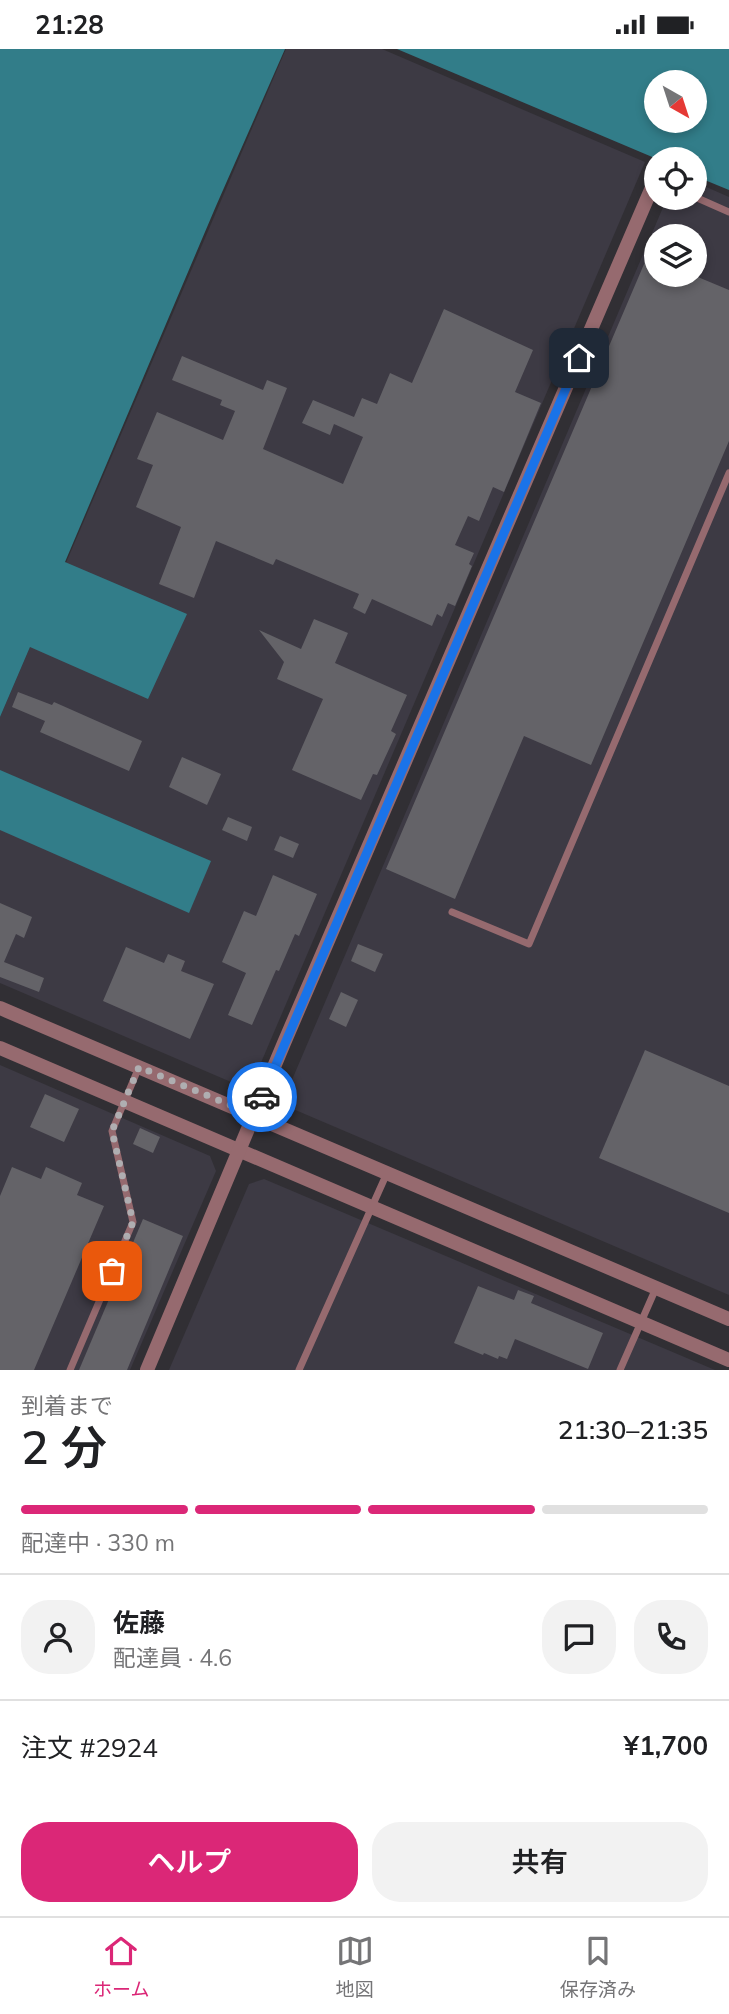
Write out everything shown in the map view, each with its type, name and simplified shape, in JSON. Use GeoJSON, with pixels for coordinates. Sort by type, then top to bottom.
{"type":"FeatureCollection","features":[{"type":"Feature","properties":{"kind":"street"},"geometry":{"type":"LineString","coordinates":[[147,1370],[644,208]]}},
{"type":"Feature","properties":{"kind":"street"},"geometry":{"type":"LineString","coordinates":[[0,1008],[729,1319]]}},
{"type":"Feature","properties":{"kind":"street"},"geometry":{"type":"LineString","coordinates":[[0,1048],[729,1360]]}},
{"type":"Feature","properties":{"kind":"lane"},"geometry":{"type":"LineString","coordinates":[[707,202],[729,212]]}},
{"type":"Feature","properties":{"kind":"lane"},"geometry":{"type":"LineString","coordinates":[[452,912],[529,944],[729,473]]}},
{"type":"Feature","properties":{"kind":"lane"},"geometry":{"type":"LineString","coordinates":[[69,1370],[133,1222],[112,1131],[139,1067]]}},
{"type":"Feature","properties":{"kind":"lane"},"geometry":{"type":"LineString","coordinates":[[299,1370],[388,1172]]}},
{"type":"Feature","properties":{"kind":"lane"},"geometry":{"type":"LineString","coordinates":[[620,1370],[657,1287]]}},
{"type":"Feature","properties":{"kind":"shaded area"},"geometry":{"type":"Polygon","coordinates":[[[286,49],[382,49],[644,162],[254,1079],[238,1085],[0,983],[0,717],[286,49]]]}},
{"type":"Feature","properties":{"kind":"shaded area"},"geometry":{"type":"Polygon","coordinates":[[[707,187],[729,197],[729,1295],[293,1109],[286,1094],[644,252],[644,287],[707,287],[707,224],[656,224],[662,210],[707,210],[707,187]]]}},
{"type":"Feature","properties":{"kind":"shaded area"},"geometry":{"type":"Polygon","coordinates":[[[0,1065],[210,1156],[216,1171],[130,1370],[0,1370],[0,1065]]]}},
{"type":"Feature","properties":{"kind":"shaded area"},"geometry":{"type":"Polygon","coordinates":[[[264,1179],[715,1370],[169,1370],[249,1184],[264,1179]]]}},
{"type":"Feature","properties":{"kind":"water"},"geometry":{"type":"Polygon","coordinates":[[[0,49],[285,49],[65,562],[187,614],[148,699],[30,647],[0,717],[0,49]]]}},
{"type":"Feature","properties":{"kind":"water"},"geometry":{"type":"Polygon","coordinates":[[[397,49],[729,49],[729,190],[707,181],[707,147],[644,147],[644,154],[397,49]]]}},
{"type":"Feature","properties":{"kind":"water"},"geometry":{"type":"Polygon","coordinates":[[[0,770],[211,861],[189,913],[0,830],[0,770]]]}},
{"type":"Feature","properties":{"kind":"building"},"geometry":{"type":"Polygon","coordinates":[[[644,264],[644,287],[707,287],[707,281],[729,290],[729,441],[591,765],[524,736],[455,899],[386,869],[644,264]]]}},
{"type":"Feature","properties":{"kind":"building"},"geometry":{"type":"Polygon","coordinates":[[[444,309],[533,350],[515,392],[541,403],[504,492],[493,487],[479,521],[468,516],[455,545],[474,553],[469,564],[472,566],[455,606],[448,603],[442,617],[437,614],[432,626],[372,599],[365,614],[353,608],[359,594],[276,559],[273,565],[216,541],[194,598],[159,584],[181,527],[136,507],[153,465],[137,459],[157,412],[223,440],[235,411],[220,405],[222,400],[172,380],[182,356],[263,390],[267,380],[287,388],[263,449],[343,484],[363,437],[334,424],[330,435],[302,423],[313,400],[354,417],[362,398],[377,404],[390,373],[412,383],[444,309]]]}},
{"type":"Feature","properties":{"kind":"building"},"geometry":{"type":"Polygon","coordinates":[[[314,619],[348,633],[335,663],[407,695],[391,731],[396,734],[377,775],[373,774],[361,800],[292,770],[323,699],[277,679],[284,662],[259,630],[301,649],[314,619]]]}},
{"type":"Feature","properties":{"kind":"building"},"geometry":{"type":"Polygon","coordinates":[[[18,692],[52,705],[54,702],[142,741],[129,771],[40,732],[45,721],[12,707],[18,692]]]}},
{"type":"Feature","properties":{"kind":"building"},"geometry":{"type":"Polygon","coordinates":[[[182,757],[221,774],[207,805],[169,787],[182,757]]]}},
{"type":"Feature","properties":{"kind":"building"},"geometry":{"type":"Polygon","coordinates":[[[228,817],[252,827],[247,841],[222,830],[228,817]]]}},
{"type":"Feature","properties":{"kind":"building"},"geometry":{"type":"Polygon","coordinates":[[[280,836],[299,844],[293,858],[274,850],[280,836]]]}},
{"type":"Feature","properties":{"kind":"building"},"geometry":{"type":"Polygon","coordinates":[[[273,875],[317,894],[299,936],[295,934],[279,971],[276,970],[252,1025],[228,1015],[246,973],[222,962],[244,911],[256,916],[273,875]]]}},
{"type":"Feature","properties":{"kind":"building"},"geometry":{"type":"Polygon","coordinates":[[[0,903],[32,917],[24,938],[16,934],[4,962],[44,978],[39,992],[0,977],[0,903]]]}},
{"type":"Feature","properties":{"kind":"building"},"geometry":{"type":"Polygon","coordinates":[[[358,944],[383,954],[375,972],[351,961],[358,944]]]}},
{"type":"Feature","properties":{"kind":"building"},"geometry":{"type":"Polygon","coordinates":[[[126,947],[164,963],[168,954],[185,961],[181,971],[214,984],[190,1039],[103,1001],[126,947]]]}},
{"type":"Feature","properties":{"kind":"building"},"geometry":{"type":"Polygon","coordinates":[[[341,992],[358,1000],[346,1027],[329,1019],[341,992]]]}},
{"type":"Feature","properties":{"kind":"building"},"geometry":{"type":"Polygon","coordinates":[[[645,1050],[729,1086],[729,1213],[599,1158],[645,1050]]]}},
{"type":"Feature","properties":{"kind":"building"},"geometry":{"type":"Polygon","coordinates":[[[45,1094],[79,1109],[64,1142],[30,1127],[45,1094]]]}},
{"type":"Feature","properties":{"kind":"building"},"geometry":{"type":"Polygon","coordinates":[[[140,1128],[160,1137],[153,1153],[133,1144],[140,1128]]]}},
{"type":"Feature","properties":{"kind":"building"},"geometry":{"type":"Polygon","coordinates":[[[12,1167],[41,1179],[46,1167],[82,1183],[77,1195],[104,1206],[34,1370],[0,1370],[0,1196],[12,1167]]]}},
{"type":"Feature","properties":{"kind":"building"},"geometry":{"type":"Polygon","coordinates":[[[143,1219],[183,1236],[127,1370],[79,1370],[143,1219]]]}},
{"type":"Feature","properties":{"kind":"building"},"geometry":{"type":"Polygon","coordinates":[[[478,1286],[514,1300],[518,1290],[534,1296],[531,1303],[603,1333],[588,1369],[515,1339],[507,1359],[499,1356],[498,1359],[484,1353],[483,1355],[454,1343],[478,1286]]]}},
{"type":"Feature","properties":{"kind":"way so far"},"geometry":{"type":"LineString","coordinates":[[112,1271],[133,1222],[112,1131],[139,1067],[254,1115],[262,1097]]}},
{"type":"Feature","properties":{"kind":"route"},"geometry":{"type":"LineString","coordinates":[[262,1097],[579,358]]}}]}
